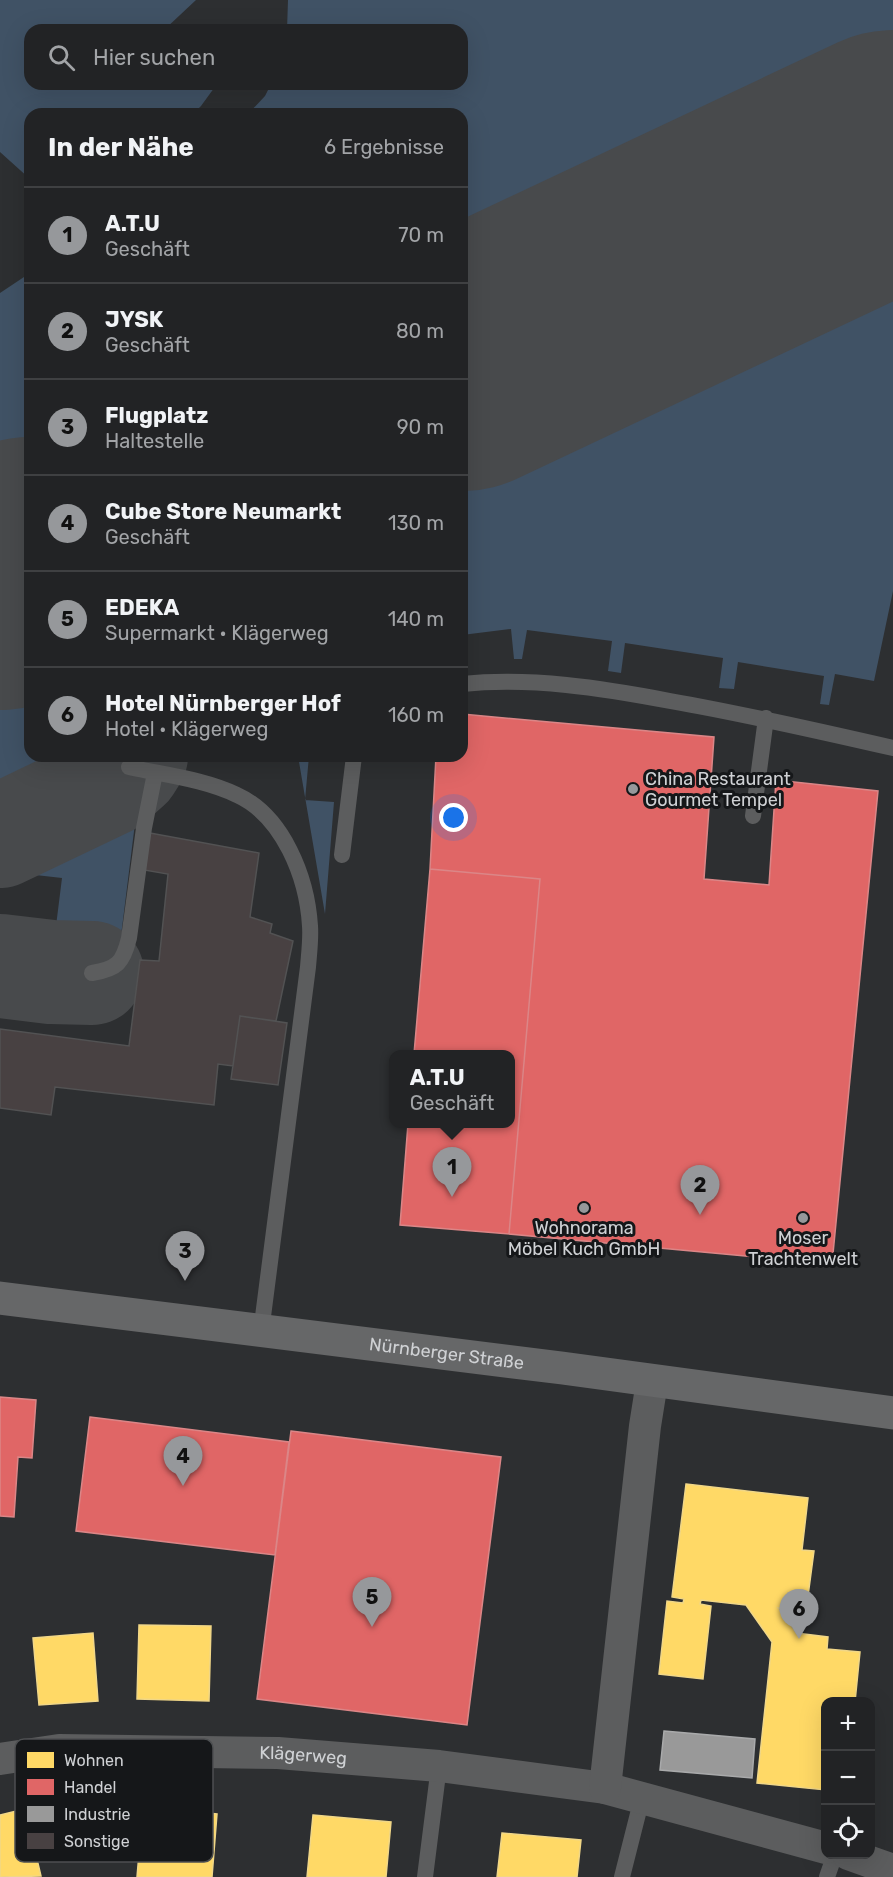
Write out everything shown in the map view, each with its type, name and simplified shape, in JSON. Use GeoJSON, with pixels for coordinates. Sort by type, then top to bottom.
{"type":"FeatureCollection","features":[{"type":"Feature","properties":{"kind":"main road","name":"Nürnberger Straße"},"geometry":{"type":"LineString","coordinates":[[0,1298],[562,1368],[893,1413]]}},
{"type":"Feature","properties":{"kind":"street"},"geometry":{"type":"LineString","coordinates":[[605,1788],[645,1425],[652,1382]]}},
{"type":"Feature","properties":{"kind":"street","name":"Klägerweg"},"geometry":{"type":"LineString","coordinates":[[213,1752],[255,1752],[439,1766],[605,1788],[821,1847]]}},
{"type":"Feature","properties":{"kind":"street","name":"Klägerweg"},"geometry":{"type":"LineString","coordinates":[[0,1759],[15,1757]]}},
{"type":"Feature","properties":{"kind":"street"},"geometry":{"type":"LineString","coordinates":[[862,1859],[893,1870]]}},
{"type":"Feature","properties":{"kind":"lane"},"geometry":{"type":"LineString","coordinates":[[468,683],[497,680],[602,688],[766,718],[893,748]]}},
{"type":"Feature","properties":{"kind":"lane"},"geometry":{"type":"LineString","coordinates":[[753,816],[766,718]]}},
{"type":"Feature","properties":{"kind":"lane"},"geometry":{"type":"LineString","coordinates":[[342,855],[353,762]]}},
{"type":"Feature","properties":{"kind":"lane"},"geometry":{"type":"LineString","coordinates":[[129,767],[206,784],[236,794],[258,807],[276,828],[293,856],[302,884],[310,925],[308,967],[261,1332]]}},
{"type":"Feature","properties":{"kind":"lane"},"geometry":{"type":"LineString","coordinates":[[92,973],[107,970],[125,955],[144,828],[155,773]]}},
{"type":"Feature","properties":{"kind":"lane"},"geometry":{"type":"LineString","coordinates":[[424,1877],[439,1766]]}},
{"type":"Feature","properties":{"kind":"lane"},"geometry":{"type":"LineString","coordinates":[[622,1877],[642,1798]]}},
{"type":"Feature","properties":{"kind":"lane"},"geometry":{"type":"LineString","coordinates":[[827,1877],[833,1859]]}},
{"type":"Feature","properties":{"kind":"shaded area"},"geometry":{"type":"Polygon","coordinates":[[[0,0],[196,0],[170,24],[24,24],[24,90],[213,90],[199,108],[24,108],[24,174],[0,152],[0,0]]]}},
{"type":"Feature","properties":{"kind":"shaded area"},"geometry":{"type":"Polygon","coordinates":[[[288,0],[893,0],[893,125],[468,325],[468,108],[254,108],[268,90],[468,90],[468,24],[287,24],[288,0]]]}},
{"type":"Feature","properties":{"kind":"shaded area"},"geometry":{"type":"Polygon","coordinates":[[[893,194],[893,591],[874,681],[835,674],[829,705],[820,704],[824,676],[738,662],[734,689],[719,688],[723,658],[625,643],[621,673],[608,671],[612,641],[527,630],[522,659],[514,659],[511,629],[468,634],[468,395],[893,194]]]}},
{"type":"Feature","properties":{"kind":"shaded area"},"geometry":{"type":"Polygon","coordinates":[[[24,277],[24,535],[0,546],[0,293],[24,277]]]}},
{"type":"Feature","properties":{"kind":"shaded area"},"geometry":{"type":"Polygon","coordinates":[[[24,606],[24,762],[101,762],[71,785],[0,821],[0,616],[24,606]]]}},
{"type":"Feature","properties":{"kind":"shaded area"},"geometry":{"type":"Polygon","coordinates":[[[299,762],[308,762],[305,798],[299,762]]]}},
{"type":"Feature","properties":{"kind":"shaded area"},"geometry":{"type":"Polygon","coordinates":[[[139,791],[119,952],[53,950],[62,878],[0,871],[0,855],[139,791]]]}},
{"type":"Feature","properties":{"kind":"shaded area"},"geometry":{"type":"Polygon","coordinates":[[[306,800],[334,802],[325,914],[306,800]]]}},
{"type":"Feature","properties":{"kind":"building: Wohnen"},"geometry":{"type":"Polygon","coordinates":[[[686,1484],[808,1498],[802,1550],[814,1551],[806,1611],[778,1608],[796,1633],[828,1637],[827,1649],[860,1652],[856,1697],[821,1697],[821,1789],[757,1783],[772,1642],[746,1605],[701,1600],[700,1604],[711,1606],[703,1679],[659,1674],[667,1601],[683,1603],[684,1599],[672,1597],[686,1484]]]}},
{"type":"Feature","properties":{"kind":"building: Wohnen"},"geometry":{"type":"Polygon","coordinates":[[[139,1625],[211,1626],[209,1701],[137,1699],[139,1625]]]}},
{"type":"Feature","properties":{"kind":"building: Wohnen"},"geometry":{"type":"Polygon","coordinates":[[[93,1633],[98,1701],[39,1705],[33,1638],[93,1633]]]}},
{"type":"Feature","properties":{"kind":"building: Wohnen"},"geometry":{"type":"Polygon","coordinates":[[[15,1811],[15,1862],[38,1862],[41,1876],[0,1877],[0,1815],[15,1811]]]}},
{"type":"Feature","properties":{"kind":"building: Wohnen"},"geometry":{"type":"Polygon","coordinates":[[[213,1814],[217,1814],[212,1877],[137,1877],[138,1862],[213,1862],[213,1814]]]}},
{"type":"Feature","properties":{"kind":"building: Wohnen"},"geometry":{"type":"Polygon","coordinates":[[[313,1815],[391,1822],[386,1877],[307,1877],[313,1815]]]}},
{"type":"Feature","properties":{"kind":"building: Wohnen"},"geometry":{"type":"Polygon","coordinates":[[[502,1833],[581,1840],[577,1877],[497,1877],[502,1833]]]}},
{"type":"Feature","properties":{"kind":"building: Handel"},"geometry":{"type":"Polygon","coordinates":[[[468,715],[714,737],[704,879],[769,885],[776,780],[878,791],[832,1264],[509,1234],[540,879],[430,869],[436,762],[468,762],[468,715]]]}},
{"type":"Feature","properties":{"kind":"building: Handel"},"geometry":{"type":"Polygon","coordinates":[[[430,869],[540,879],[509,1234],[400,1225],[408,1128],[515,1128],[515,1050],[414,1050],[430,869]]]}},
{"type":"Feature","properties":{"kind":"building: Handel"},"geometry":{"type":"Polygon","coordinates":[[[0,1397],[36,1400],[32,1458],[18,1457],[14,1517],[0,1516],[0,1397]]]}},
{"type":"Feature","properties":{"kind":"building: Handel"},"geometry":{"type":"Polygon","coordinates":[[[90,1417],[289,1442],[275,1555],[76,1531],[90,1417]]]}},
{"type":"Feature","properties":{"kind":"building: Handel"},"geometry":{"type":"Polygon","coordinates":[[[291,1431],[501,1457],[467,1725],[257,1699],[291,1431]]]}},
{"type":"Feature","properties":{"kind":"building: Industrie"},"geometry":{"type":"Polygon","coordinates":[[[664,1731],[755,1739],[752,1778],[660,1770],[664,1731]]]}},
{"type":"Feature","properties":{"kind":"building: Sonstige"},"geometry":{"type":"Polygon","coordinates":[[[150,833],[259,853],[250,917],[272,924],[270,933],[293,941],[276,1021],[240,1016],[233,1066],[218,1064],[214,1105],[55,1087],[51,1115],[0,1108],[0,1029],[129,1046],[140,960],[159,961],[168,874],[144,870],[150,833]]]}},
{"type":"Feature","properties":{"kind":"building: Sonstige"},"geometry":{"type":"Polygon","coordinates":[[[240,1016],[287,1023],[278,1085],[231,1079],[240,1016]]]}},
{"type":"Feature","properties":{"kind":"taxiway"},"geometry":{"type":"LineString","coordinates":[[0,836],[111,783],[132,762]]}},
{"type":"Feature","properties":{"kind":"taxiway"},"geometry":{"type":"LineString","coordinates":[[0,966],[51,972],[92,973]]}},
{"type":"Feature","properties":{"kind":"runway"},"geometry":{"type":"LineString","coordinates":[[468,359],[893,159]]}},
{"type":"Feature","properties":{"kind":"runway"},"geometry":{"type":"LineString","coordinates":[[0,581],[24,569]]}},
{"type":"Feature","properties":{"kind":"place","name":"China Restaurant Gourmet Tempel"},"geometry":{"type":"Point","coordinates":[633,789]}},
{"type":"Feature","properties":{"kind":"place","name":"A.T.U"},"geometry":{"type":"Point","coordinates":[452,1197]}},
{"type":"Feature","properties":{"kind":"place","name":"Wohnorama Möbel Kuch GmbH"},"geometry":{"type":"Point","coordinates":[584,1208]}},
{"type":"Feature","properties":{"kind":"place","name":"JYSK"},"geometry":{"type":"Point","coordinates":[700,1215]}},
{"type":"Feature","properties":{"kind":"place","name":"Moser Trachtenwelt"},"geometry":{"type":"Point","coordinates":[803,1218]}},
{"type":"Feature","properties":{"kind":"place","name":"Flugplatz"},"geometry":{"type":"Point","coordinates":[185,1281]}},
{"type":"Feature","properties":{"kind":"place","name":"Cube Store Neumarkt"},"geometry":{"type":"Point","coordinates":[183,1486]}},
{"type":"Feature","properties":{"kind":"place","name":"EDEKA"},"geometry":{"type":"Point","coordinates":[372,1627]}},
{"type":"Feature","properties":{"kind":"place","name":"Hotel Nürnberger Hof"},"geometry":{"type":"Point","coordinates":[799,1639]}}]}
